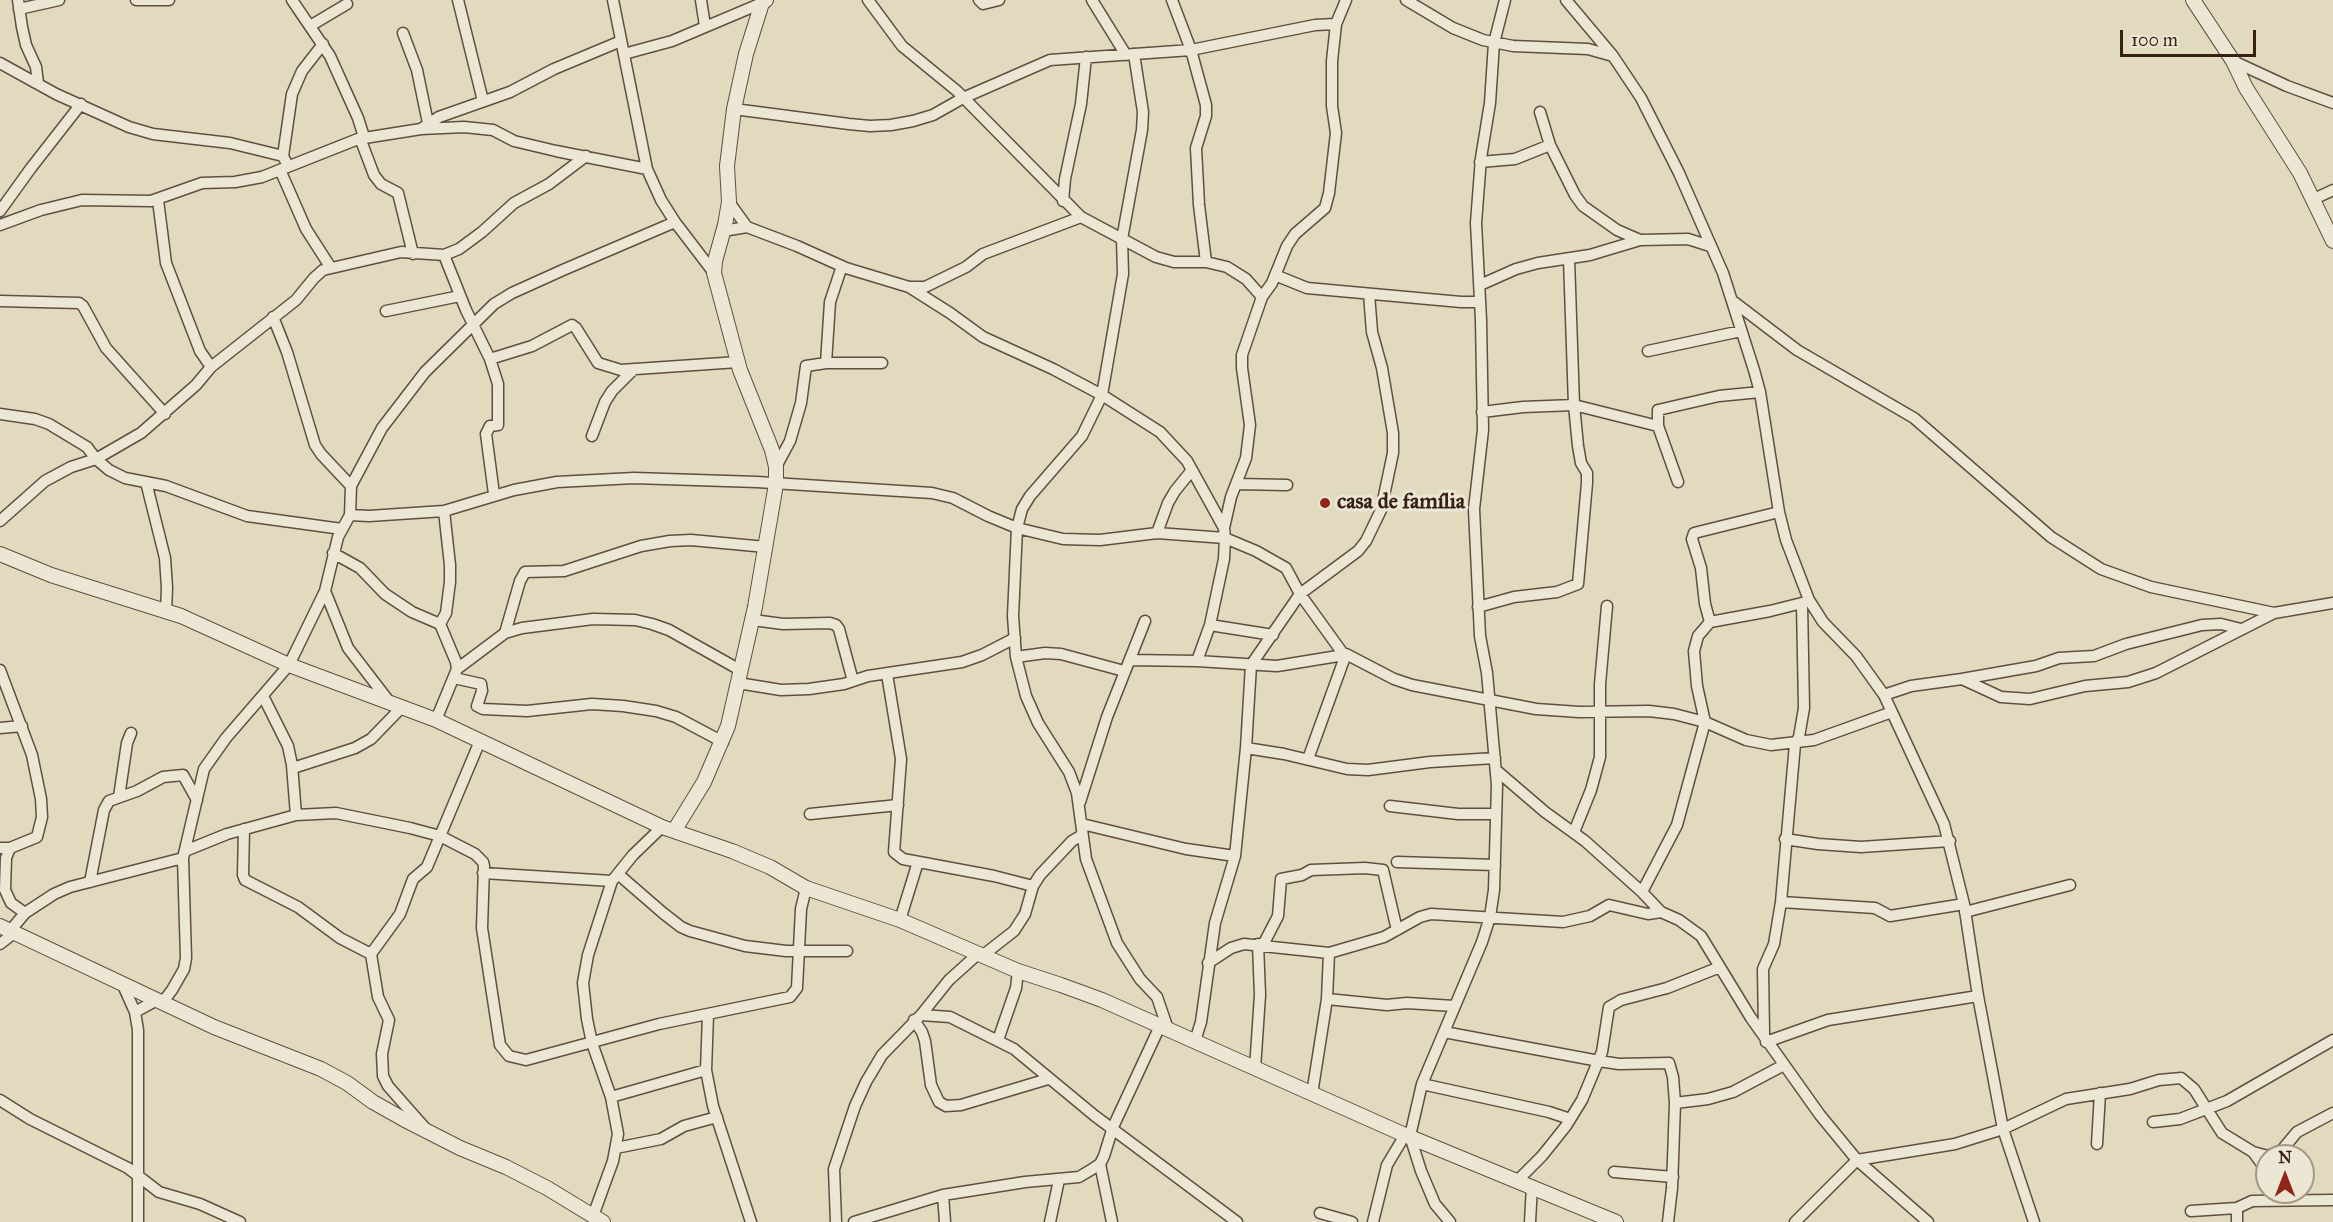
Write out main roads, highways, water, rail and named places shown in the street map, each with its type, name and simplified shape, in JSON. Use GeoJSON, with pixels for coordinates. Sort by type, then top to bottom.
{"type":"FeatureCollection","features":[{"type":"Feature","properties":{"kind":"place","name":"casa de família"},"geometry":{"type":"Point","coordinates":[1325,503]}}]}
